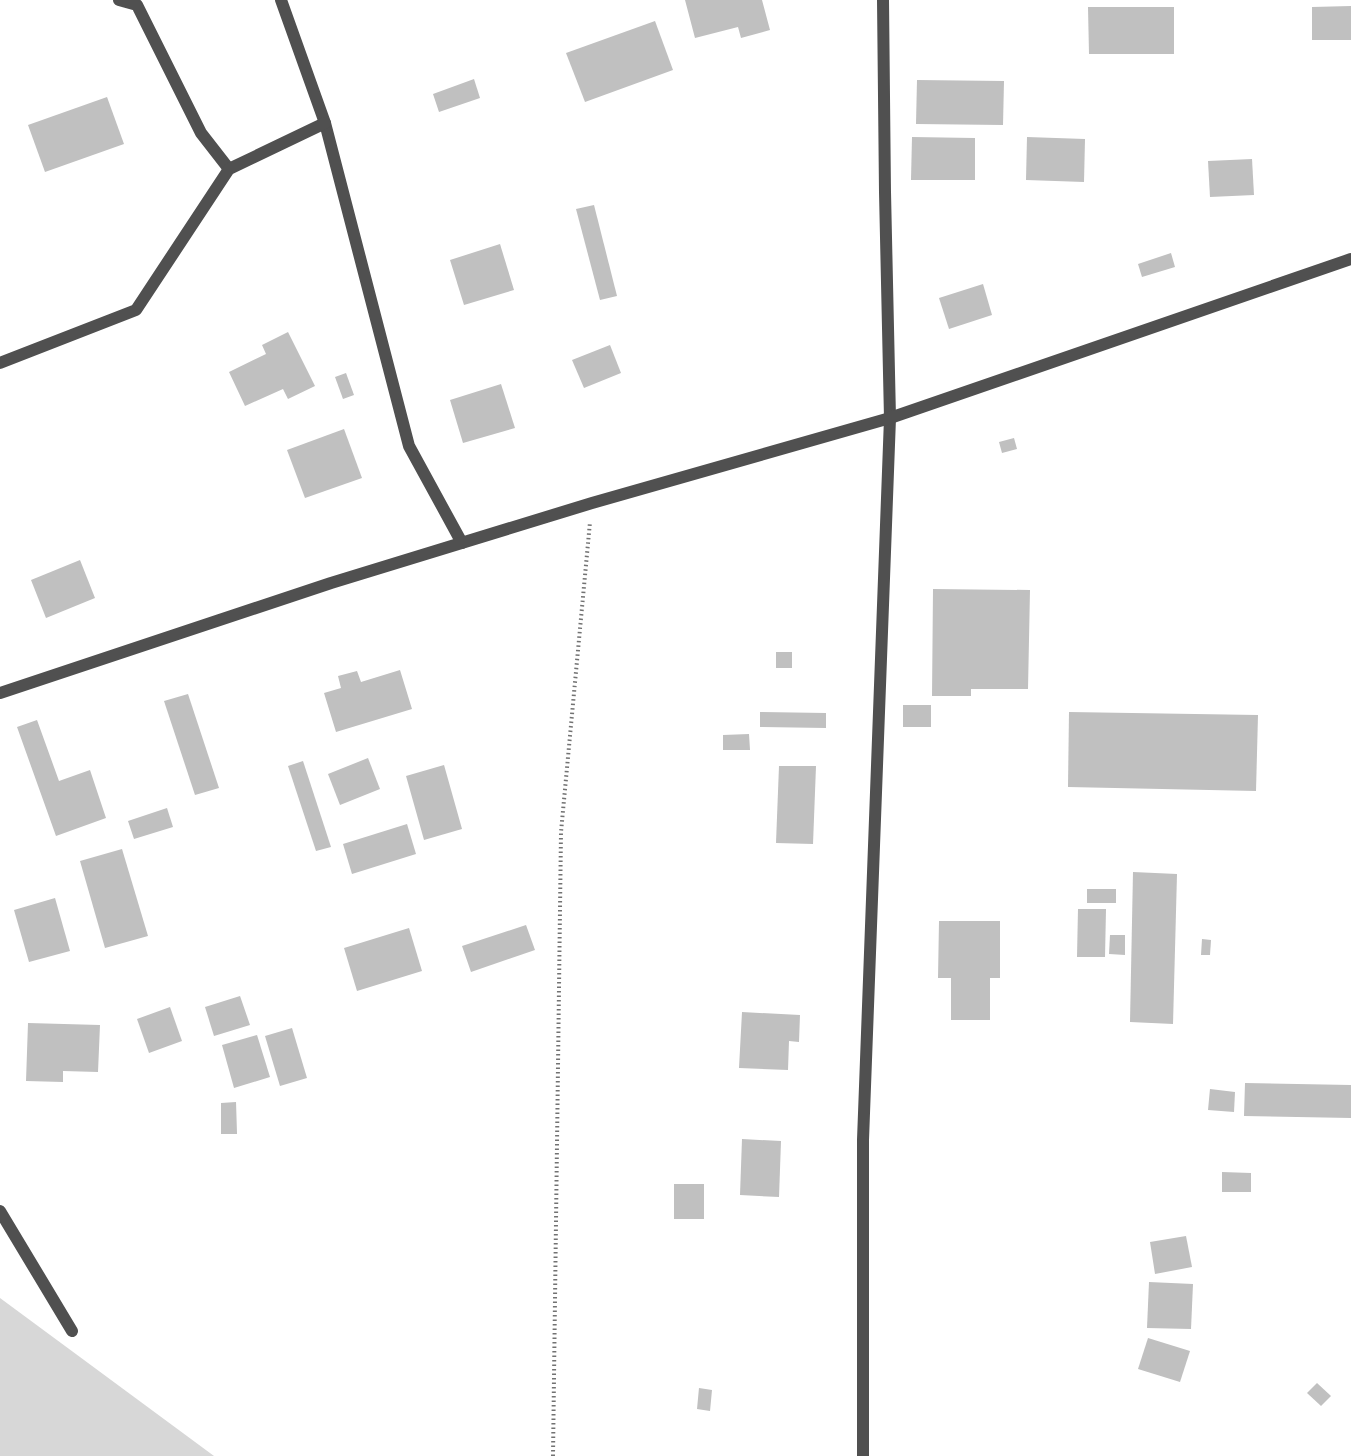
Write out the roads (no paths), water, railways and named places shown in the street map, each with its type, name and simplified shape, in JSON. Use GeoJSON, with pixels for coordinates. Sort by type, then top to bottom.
{"type":"FeatureCollection","features":[{"type":"Feature","properties":{"kind":"street"},"geometry":{"type":"LineString","coordinates":[[119,0],[137,5],[201,133],[229,169]]}},
{"type":"Feature","properties":{"kind":"street"},"geometry":{"type":"LineString","coordinates":[[281,0],[325,123],[409,446],[462,543]]}},
{"type":"Feature","properties":{"kind":"street"},"geometry":{"type":"LineString","coordinates":[[863,1456],[863,1140],[890,418],[884,0]]}},
{"type":"Feature","properties":{"kind":"street"},"geometry":{"type":"LineString","coordinates":[[0,363],[136,310],[229,169],[325,123]]}},
{"type":"Feature","properties":{"kind":"street"},"geometry":{"type":"LineString","coordinates":[[0,693],[331,583],[592,503],[890,418],[1351,259]]}},
{"type":"Feature","properties":{"kind":"street"},"geometry":{"type":"LineString","coordinates":[[0,1211],[72,1331]]}}]}
